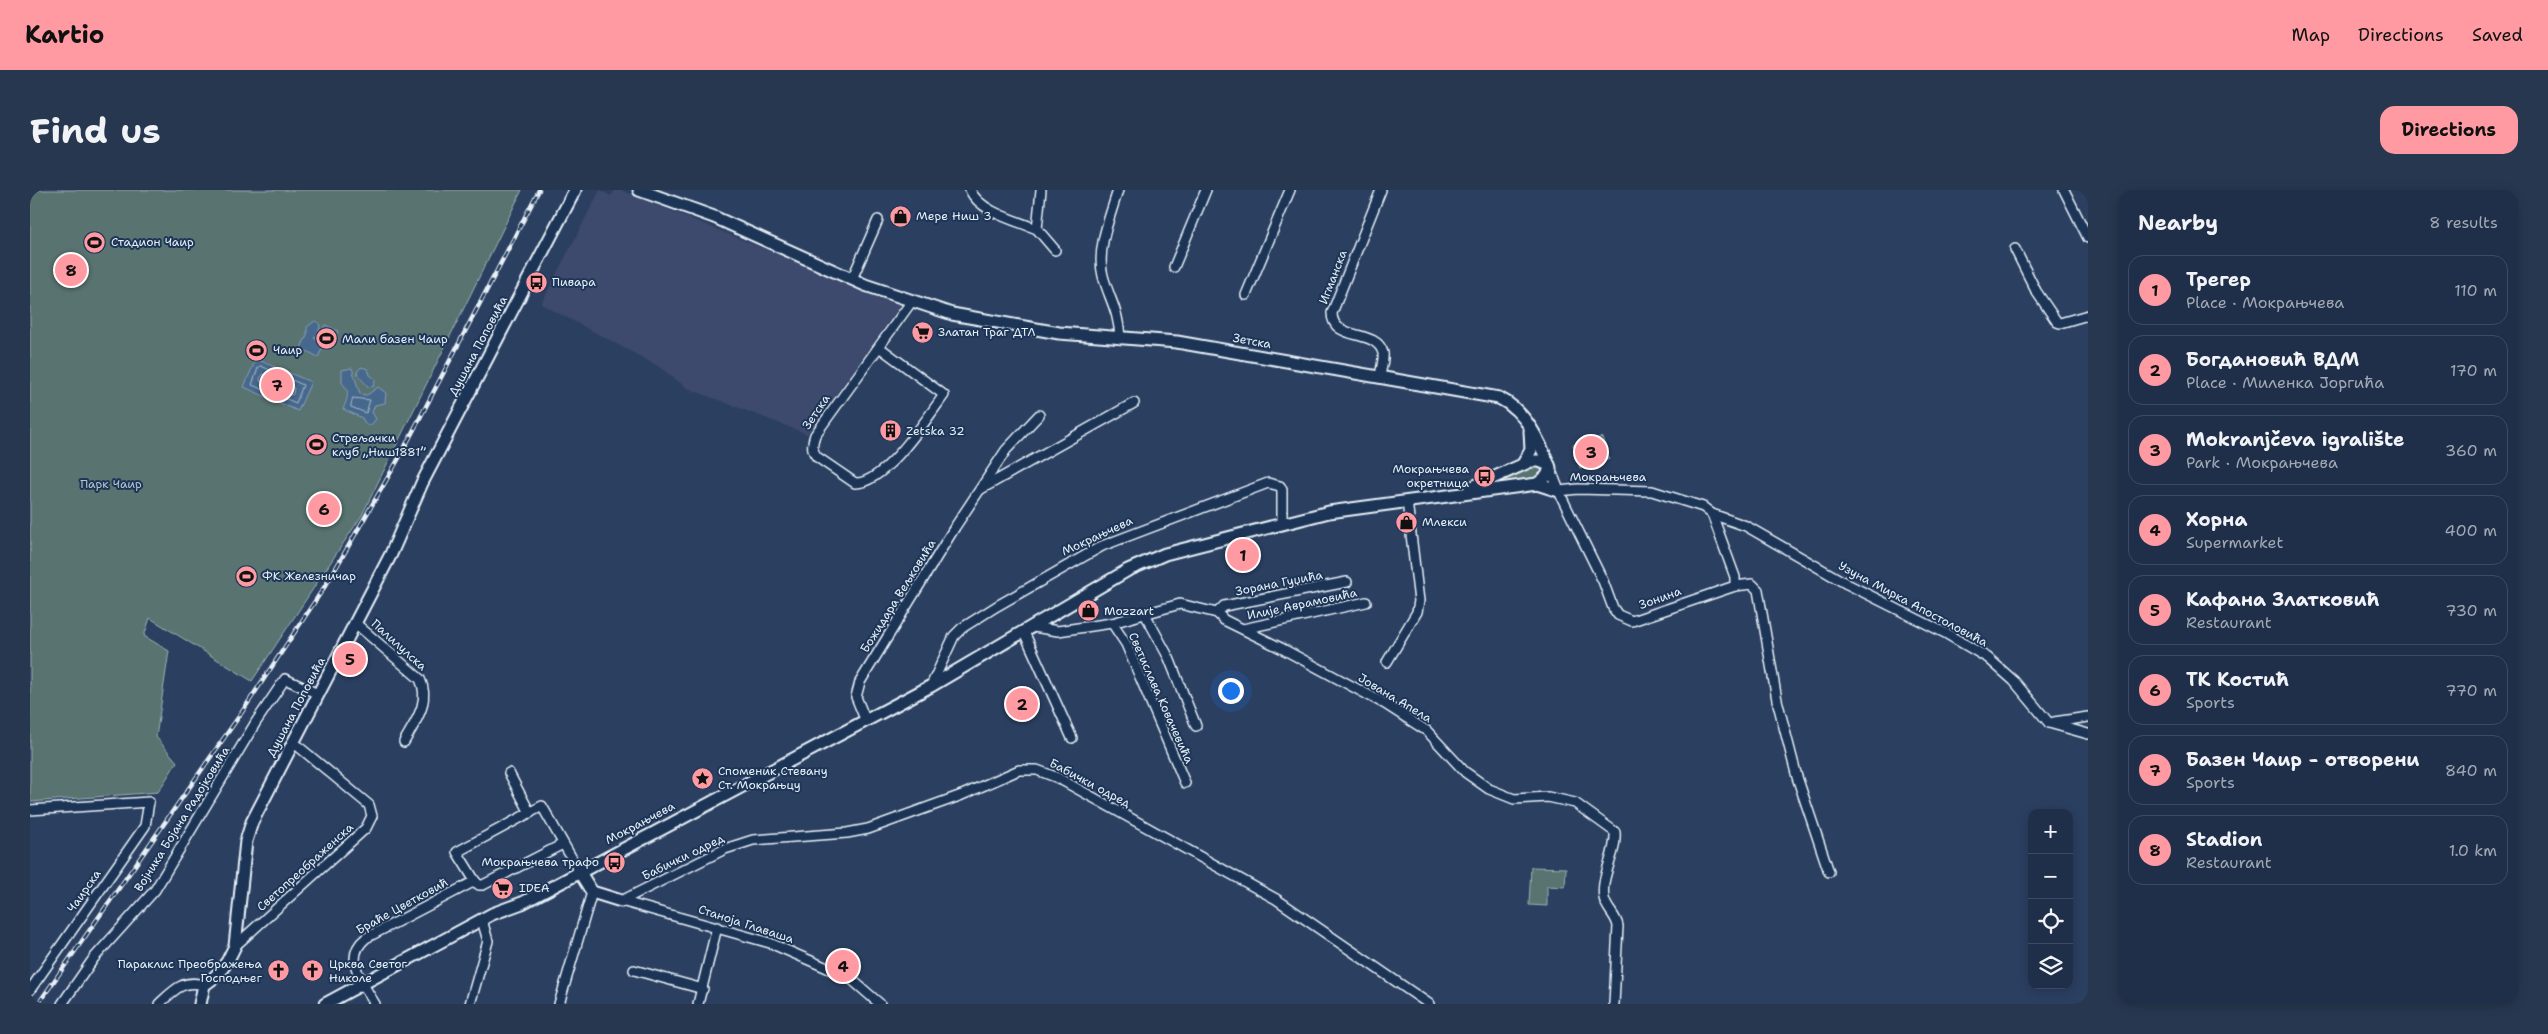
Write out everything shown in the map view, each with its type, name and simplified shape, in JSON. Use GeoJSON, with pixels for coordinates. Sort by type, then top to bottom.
{"type":"FeatureCollection","features":[{"type":"Feature","properties":{"kind":"street","name":"Душана Поповића"},"geometry":{"type":"LineString","coordinates":[[204,985],[216,976],[227,962],[235,946],[249,830],[391,554],[422,482],[575,190]]}},
{"type":"Feature","properties":{"kind":"street"},"geometry":{"type":"LineString","coordinates":[[970,190],[973,197],[983,206],[1037,230],[1055,250]]}},
{"type":"Feature","properties":{"kind":"street"},"geometry":{"type":"LineString","coordinates":[[1037,230],[1041,190]]}},
{"type":"Feature","properties":{"kind":"street"},"geometry":{"type":"LineString","coordinates":[[1118,190],[1101,254],[1102,276],[1119,320],[1120,339]]}},
{"type":"Feature","properties":{"kind":"street"},"geometry":{"type":"LineString","coordinates":[[1174,267],[1206,190]]}},
{"type":"Feature","properties":{"kind":"street"},"geometry":{"type":"LineString","coordinates":[[1246,295],[1290,190]]}},
{"type":"Feature","properties":{"kind":"street","name":"Игманска"},"geometry":{"type":"LineString","coordinates":[[1380,376],[1383,356],[1380,347],[1372,340],[1339,329],[1332,319],[1332,313],[1381,190]]}},
{"type":"Feature","properties":{"kind":"street"},"geometry":{"type":"LineString","coordinates":[[2064,190],[2088,238]]}},
{"type":"Feature","properties":{"kind":"street","name":"Зетска"},"geometry":{"type":"LineString","coordinates":[[645,191],[714,217],[852,279],[952,314],[1059,333],[1177,342],[1499,398],[1514,408],[1530,427],[1550,467]]}},
{"type":"Feature","properties":{"kind":"street"},"geometry":{"type":"LineString","coordinates":[[852,279],[878,220]]}},
{"type":"Feature","properties":{"kind":"street"},"geometry":{"type":"LineString","coordinates":[[2015,249],[2036,291],[2057,322],[2060,323],[2088,315]]}},
{"type":"Feature","properties":{"kind":"street","name":"Зетска"},"geometry":{"type":"LineString","coordinates":[[879,347],[944,395],[894,462],[870,479],[855,483],[817,457],[812,452],[812,444],[815,435],[912,301]]}},
{"type":"Feature","properties":{"kind":"street","name":"Божидара Вељковића"},"geometry":{"type":"LineString","coordinates":[[980,490],[1134,403]]}},
{"type":"Feature","properties":{"kind":"street","name":"Божидара Вељковића"},"geometry":{"type":"LineString","coordinates":[[865,719],[856,697],[857,688],[955,526],[1006,450],[1039,415]]}},
{"type":"Feature","properties":{"kind":"street"},"geometry":{"type":"LineString","coordinates":[[1523,464],[1531,450],[1530,427]]}},
{"type":"Feature","properties":{"kind":"street","name":"Мокрањчева"},"geometry":{"type":"LineString","coordinates":[[1459,493],[1535,460],[1550,467]]}},
{"type":"Feature","properties":{"kind":"street"},"geometry":{"type":"LineString","coordinates":[[1537,484],[1547,476],[1550,467]]}},
{"type":"Feature","properties":{"kind":"street","name":"Зонина"},"geometry":{"type":"LineString","coordinates":[[1550,467],[1559,491],[1603,581],[1613,608],[1624,619],[1632,621],[1735,586]]}},
{"type":"Feature","properties":{"kind":"street","name":"Мокрањчева"},"geometry":{"type":"LineString","coordinates":[[931,686],[949,645],[962,628],[1072,561],[1102,546],[1268,483],[1280,486],[1282,490],[1282,523]]}},
{"type":"Feature","properties":{"kind":"street"},"geometry":{"type":"LineString","coordinates":[[1537,484],[1559,491]]}},
{"type":"Feature","properties":{"kind":"street","name":"Мокрањчева"},"geometry":{"type":"LineString","coordinates":[[326,1004],[362,983],[482,920],[522,903],[865,719],[931,686],[1128,570],[1165,554],[1329,512],[1537,484]]}},
{"type":"Feature","properties":{"kind":"street","name":"Мокрањчева"},"geometry":{"type":"LineString","coordinates":[[1559,491],[1578,489],[1652,491],[1703,507],[1712,514]]}},
{"type":"Feature","properties":{"kind":"street"},"geometry":{"type":"LineString","coordinates":[[1387,662],[1415,616],[1419,601],[1406,501]]}},
{"type":"Feature","properties":{"kind":"street"},"geometry":{"type":"LineString","coordinates":[[1712,514],[1735,577],[1735,586],[1752,584],[1758,590],[1776,700],[1797,777],[1829,872]]}},
{"type":"Feature","properties":{"kind":"street","name":"Узуна Мирка Апостоловића"},"geometry":{"type":"LineString","coordinates":[[1712,514],[1746,526],[1847,584],[1947,634],[1988,658],[2014,681],[2049,723]]}},
{"type":"Feature","properties":{"kind":"street","name":"Зорана Гуџића"},"geometry":{"type":"LineString","coordinates":[[1217,613],[1224,606],[1347,582]]}},
{"type":"Feature","properties":{"kind":"street","name":"Илије Аврамовића"},"geometry":{"type":"LineString","coordinates":[[1243,630],[1366,602]]}},
{"type":"Feature","properties":{"kind":"street","name":"Јована Апела"},"geometry":{"type":"LineString","coordinates":[[1029,630],[1058,631],[1112,623],[1180,604],[1217,613],[1224,620],[1385,704],[1427,731],[1465,772],[1489,789],[1514,799],[1548,798],[1575,803],[1613,828],[1616,838],[1604,891],[1606,904],[1617,917],[1618,926],[1614,1004]]}},
{"type":"Feature","properties":{"kind":"street"},"geometry":{"type":"LineString","coordinates":[[1146,614],[1169,658],[1196,726]]}},
{"type":"Feature","properties":{"kind":"street","name":"Палилулска"},"geometry":{"type":"LineString","coordinates":[[356,623],[420,679],[424,688],[425,700],[421,711],[404,742]]}},
{"type":"Feature","properties":{"kind":"street","name":"Светислава Ковачевића"},"geometry":{"type":"LineString","coordinates":[[1112,623],[1126,644],[1185,783]]}},
{"type":"Feature","properties":{"kind":"street"},"geometry":{"type":"LineString","coordinates":[[1029,630],[1072,738]]}},
{"type":"Feature","properties":{"kind":"street","name":"Војника Бојана Радојковића"},"geometry":{"type":"LineString","coordinates":[[62,1004],[94,958],[155,890],[285,679],[318,694]]}},
{"type":"Feature","properties":{"kind":"street"},"geometry":{"type":"LineString","coordinates":[[2049,723],[2088,717]]}},
{"type":"Feature","properties":{"kind":"street"},"geometry":{"type":"LineString","coordinates":[[2049,723],[2088,734]]}},
{"type":"Feature","properties":{"kind":"street","name":"Светопреображенска"},"geometry":{"type":"LineString","coordinates":[[235,946],[366,828],[372,816],[369,805],[293,742]]}},
{"type":"Feature","properties":{"kind":"street","name":"Бабички одред"},"geometry":{"type":"LineString","coordinates":[[621,901],[725,849],[753,840],[847,833],[868,829],[1027,768],[1058,778],[1276,899],[1429,1004]]}},
{"type":"Feature","properties":{"kind":"street"},"geometry":{"type":"LineString","coordinates":[[509,772],[530,813]]}},
{"type":"Feature","properties":{"kind":"street","name":"Чаирска"},"geometry":{"type":"LineString","coordinates":[[30,810],[149,802],[145,826],[30,990]]}},
{"type":"Feature","properties":{"kind":"street"},"geometry":{"type":"LineString","coordinates":[[475,881],[457,852],[542,806],[592,892],[560,1004]]}},
{"type":"Feature","properties":{"kind":"street","name":"Браће Цветковић"},"geometry":{"type":"LineString","coordinates":[[362,983],[357,975],[357,946],[366,938],[475,881],[478,885],[483,885],[563,844]]}},
{"type":"Feature","properties":{"kind":"street","name":"Станоја Главаша"},"geometry":{"type":"LineString","coordinates":[[592,892],[770,943],[850,978],[880,1004]]}},
{"type":"Feature","properties":{"kind":"street"},"geometry":{"type":"LineString","coordinates":[[470,1004],[488,941],[482,920]]}},
{"type":"Feature","properties":{"kind":"street"},"geometry":{"type":"LineString","coordinates":[[698,1004],[716,928]]}},
{"type":"Feature","properties":{"kind":"street"},"geometry":{"type":"LineString","coordinates":[[634,970],[703,989]]}},
{"type":"Feature","properties":{"kind":"street"},"geometry":{"type":"LineString","coordinates":[[159,1004],[181,986],[193,981],[204,985],[200,1004]]}},
{"type":"Feature","properties":{"kind":"street"},"geometry":{"type":"LineString","coordinates":[[362,983],[375,1004]]}},
{"type":"Feature","properties":{"kind":"shaded area"},"geometry":{"type":"Polygon","coordinates":[[[600,190],[611,196],[615,190],[621,190],[901,305],[807,434],[687,388],[658,366],[541,304],[600,190]]]}},
{"type":"Feature","properties":{"kind":"green space","name":"Парк Чаир"},"geometry":{"type":"Polygon","coordinates":[[[30,190],[522,190],[362,515],[252,681],[150,618],[144,636],[169,651],[156,737],[177,762],[158,792],[30,802],[30,190]]]}},
{"type":"Feature","properties":{"kind":"green space"},"geometry":{"type":"Polygon","coordinates":[[[1602,437],[1609,459],[1580,468],[1573,445],[1602,437]]]}},
{"type":"Feature","properties":{"kind":"green space"},"geometry":{"type":"Polygon","coordinates":[[[1531,464],[1542,467],[1542,472],[1537,478],[1489,485],[1531,464]]]}},
{"type":"Feature","properties":{"kind":"green space"},"geometry":{"type":"Polygon","coordinates":[[[1531,867],[1566,868],[1565,887],[1547,886],[1547,906],[1529,905],[1531,867]]]}},
{"type":"Feature","properties":{"kind":"water","name":"Мали базен Чаир"},"geometry":{"type":"Polygon","coordinates":[[[315,321],[320,326],[318,335],[314,338],[318,340],[325,325],[338,331],[332,343],[326,341],[318,357],[301,348],[307,335],[307,327],[315,321]]]}},
{"type":"Feature","properties":{"kind":"water"},"geometry":{"type":"Polygon","coordinates":[[[256,359],[311,382],[298,411],[244,387],[256,359]]]}},
{"type":"Feature","properties":{"kind":"water"},"geometry":{"type":"Polygon","coordinates":[[[361,367],[368,369],[370,375],[375,379],[374,386],[368,387],[359,376],[357,372],[361,367]]]}},
{"type":"Feature","properties":{"kind":"water"},"geometry":{"type":"Polygon","coordinates":[[[352,368],[360,394],[367,395],[378,387],[386,393],[385,403],[375,405],[372,412],[376,419],[371,425],[366,425],[362,418],[343,409],[347,399],[347,389],[342,383],[342,370],[352,368]]]}},
{"type":"Feature","properties":{"kind":"railway"},"geometry":{"type":"LineString","coordinates":[[38,1004],[240,715],[329,580],[399,458],[539,190]]}},
{"type":"Feature","properties":{"kind":"place","name":"Мере Ниш 3"},"geometry":{"type":"Point","coordinates":[900,216]}},
{"type":"Feature","properties":{"kind":"place","name":"Стадион Чаир"},"geometry":{"type":"Point","coordinates":[95,242]}},
{"type":"Feature","properties":{"kind":"place","name":"Stadion"},"geometry":{"type":"Point","coordinates":[71,270]}},
{"type":"Feature","properties":{"kind":"place","name":"Пивара"},"geometry":{"type":"Point","coordinates":[536,282]}},
{"type":"Feature","properties":{"kind":"place","name":"Златан Траг ДТЛ"},"geometry":{"type":"Point","coordinates":[922,332]}},
{"type":"Feature","properties":{"kind":"place","name":"Мали базен Чаир"},"geometry":{"type":"Point","coordinates":[326,339]}},
{"type":"Feature","properties":{"kind":"place","name":"Чаир"},"geometry":{"type":"Point","coordinates":[257,350]}},
{"type":"Feature","properties":{"kind":"place","name":"Базен Чаир - отворени"},"geometry":{"type":"Point","coordinates":[277,385]}},
{"type":"Feature","properties":{"kind":"place","name":"Zetska 32"},"geometry":{"type":"Point","coordinates":[890,431]}},
{"type":"Feature","properties":{"kind":"place","name":"Стрељачки клуб „Ниш1881”"},"geometry":{"type":"Point","coordinates":[316,445]}},
{"type":"Feature","properties":{"kind":"place","name":"Mokranjčeva igralište"},"geometry":{"type":"Point","coordinates":[1591,452]}},
{"type":"Feature","properties":{"kind":"place","name":"Мокрањчева окретница"},"geometry":{"type":"Point","coordinates":[1485,476]}},
{"type":"Feature","properties":{"kind":"place","name":"ТК Костић"},"geometry":{"type":"Point","coordinates":[324,509]}},
{"type":"Feature","properties":{"kind":"place","name":"Млекси"},"geometry":{"type":"Point","coordinates":[1406,522]}},
{"type":"Feature","properties":{"kind":"place","name":"Трегер"},"geometry":{"type":"Point","coordinates":[1243,555]}},
{"type":"Feature","properties":{"kind":"place","name":"ФК Железничар"},"geometry":{"type":"Point","coordinates":[246,576]}},
{"type":"Feature","properties":{"kind":"place","name":"Mozzart"},"geometry":{"type":"Point","coordinates":[1088,611]}},
{"type":"Feature","properties":{"kind":"place","name":"Кафана Златковић"},"geometry":{"type":"Point","coordinates":[350,659]}},
{"type":"Feature","properties":{"kind":"place","name":"Богдановић ВДМ"},"geometry":{"type":"Point","coordinates":[1022,704]}},
{"type":"Feature","properties":{"kind":"place","name":"Споменик Стевану Ст. Мокрањцу"},"geometry":{"type":"Point","coordinates":[702,778]}},
{"type":"Feature","properties":{"kind":"place","name":"Мокрањчева трафо"},"geometry":{"type":"Point","coordinates":[615,862]}},
{"type":"Feature","properties":{"kind":"place","name":"IDEA"},"geometry":{"type":"Point","coordinates":[503,888]}},
{"type":"Feature","properties":{"kind":"place","name":"Хорна"},"geometry":{"type":"Point","coordinates":[843,966]}},
{"type":"Feature","properties":{"kind":"place","name":"Параклис Преображења Господњег"},"geometry":{"type":"Point","coordinates":[278,971]}},
{"type":"Feature","properties":{"kind":"place","name":"Црква Светог Николе"},"geometry":{"type":"Point","coordinates":[313,971]}}]}
